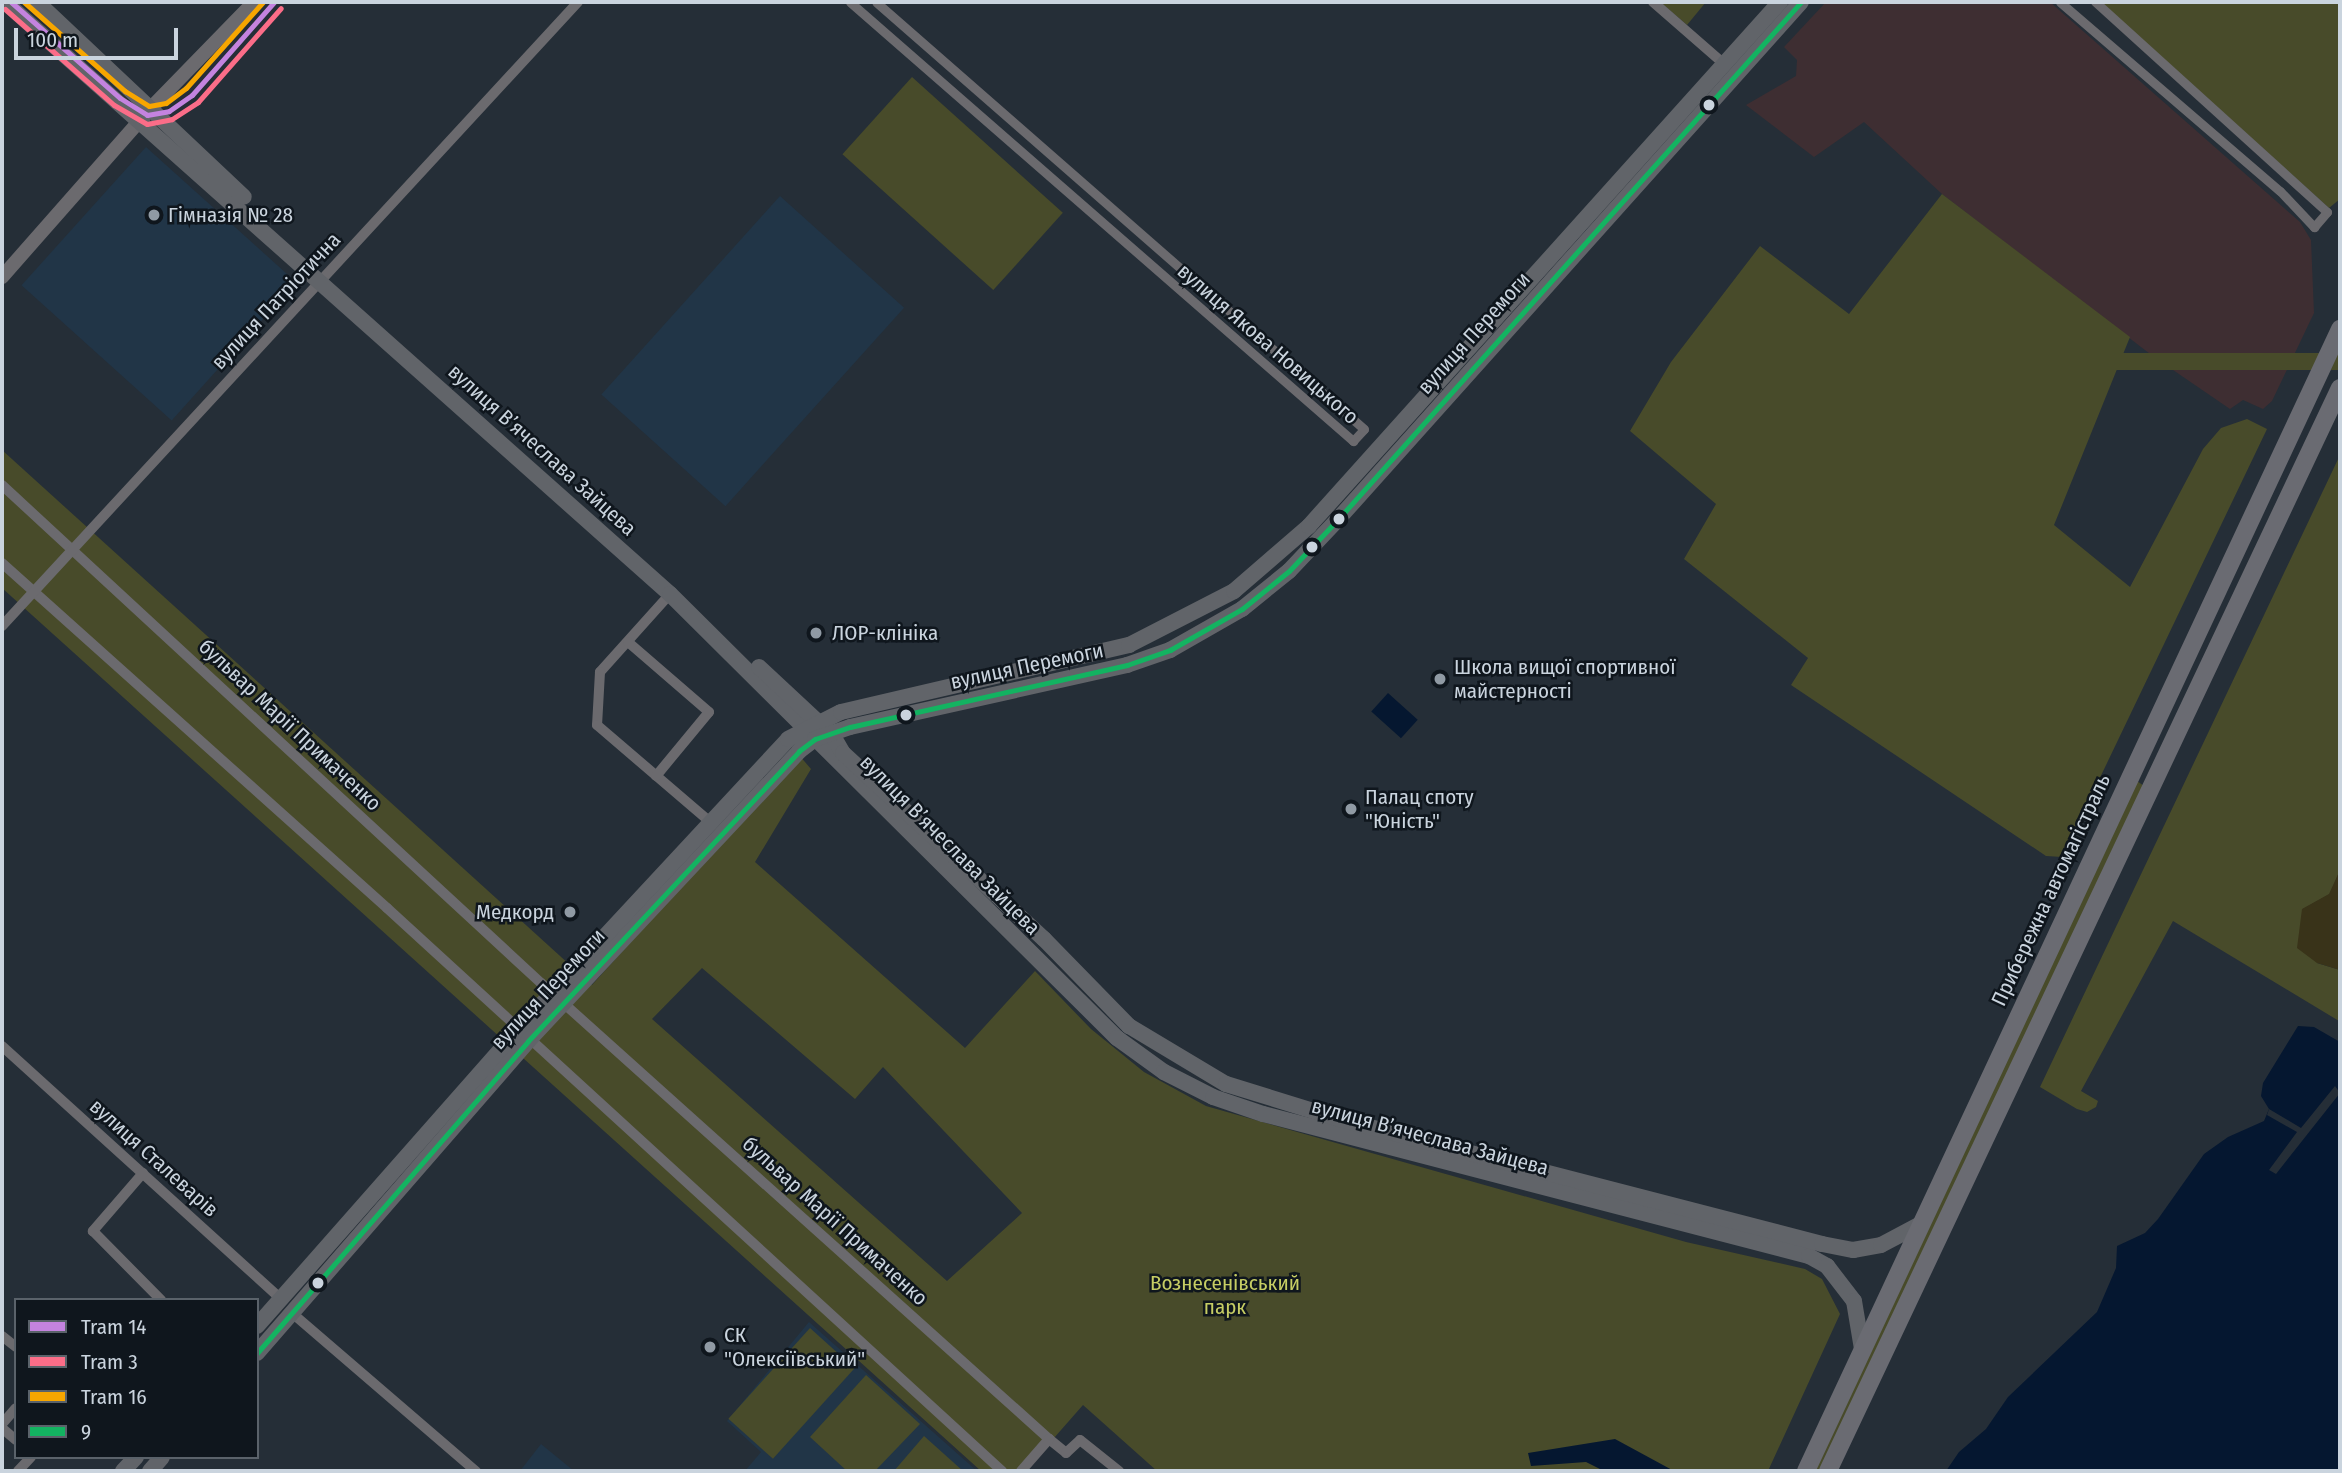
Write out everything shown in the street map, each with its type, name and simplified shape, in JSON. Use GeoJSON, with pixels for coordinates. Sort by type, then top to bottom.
{"type":"FeatureCollection","features":[{"type":"Feature","properties":{"kind":"main road","name":"вулиця Вʼячеслава Зайцева"},"geometry":{"type":"LineString","coordinates":[[5,2],[147,115]]}},
{"type":"Feature","properties":{"kind":"main road","name":"вулиця Вʼячеслава Зайцева"},"geometry":{"type":"LineString","coordinates":[[37,2],[147,115],[816,730],[1012,938],[1117,1038],[1164,1072],[1213,1097],[1287,1121],[1809,1256],[1827,1266],[1854,1301],[1863,1349]]}},
{"type":"Feature","properties":{"kind":"main road","name":"вулиця Перемоги"},"geometry":{"type":"LineString","coordinates":[[558,998],[709,821],[788,739],[1092,657],[1204,610],[1234,592],[1309,526],[1780,2]]}},
{"type":"Feature","properties":{"kind":"main road","name":"вулиця Перемоги"},"geometry":{"type":"LineString","coordinates":[[259,1324],[522,1036],[816,730],[1128,665],[1213,628],[1242,609],[1289,571],[1801,2]]}},
{"type":"Feature","properties":{"kind":"main road","name":"вулиця Вʼячеслава Зайцева"},"geometry":{"type":"LineString","coordinates":[[324,276],[1044,939],[1129,1027],[1226,1084],[1352,1122],[1822,1244],[1853,1250],[1881,1245],[1919,1225]]}},
{"type":"Feature","properties":{"kind":"main road","name":"Прибережна автомагістраль"},"geometry":{"type":"LineString","coordinates":[[1806,1471],[2142,747],[2340,329]]}},
{"type":"Feature","properties":{"kind":"main road"},"geometry":{"type":"LineString","coordinates":[[1828,1471],[2340,388]]}},
{"type":"Feature","properties":{"kind":"main road"},"geometry":{"type":"LineString","coordinates":[[1234,592],[1233,600],[1242,609]]}},
{"type":"Feature","properties":{"kind":"main road"},"geometry":{"type":"LineString","coordinates":[[1204,610],[1215,615],[1213,628]]}},
{"type":"Feature","properties":{"kind":"main road"},"geometry":{"type":"LineString","coordinates":[[2142,747],[2149,759],[2156,764],[2162,761]]}},
{"type":"Feature","properties":{"kind":"main road"},"geometry":{"type":"LineString","coordinates":[[2129,776],[2145,767],[2153,770],[2154,781]]}},
{"type":"Feature","properties":{"kind":"main road","name":"вулиця Перемоги"},"geometry":{"type":"LineString","coordinates":[[259,1351],[522,1036]]}},
{"type":"Feature","properties":{"kind":"street"},"geometry":{"type":"LineString","coordinates":[[2,277],[147,115],[254,2]]}},
{"type":"Feature","properties":{"kind":"street","name":"вулиця Патріотична"},"geometry":{"type":"LineString","coordinates":[[2,626],[578,2]]}},
{"type":"Feature","properties":{"kind":"street","name":"вулиця Якова Новицького"},"geometry":{"type":"LineString","coordinates":[[850,2],[1353,441],[1364,429],[876,2]]}},
{"type":"Feature","properties":{"kind":"street"},"geometry":{"type":"LineString","coordinates":[[1654,2],[1724,64]]}},
{"type":"Feature","properties":{"kind":"street"},"geometry":{"type":"LineString","coordinates":[[2060,2],[2280,191],[2314,227],[2327,212],[2095,2]]}},
{"type":"Feature","properties":{"kind":"street","name":"бульвар Марії Примаченко"},"geometry":{"type":"LineString","coordinates":[[2,485],[558,998],[1049,1439]]}},
{"type":"Feature","properties":{"kind":"street"},"geometry":{"type":"LineString","coordinates":[[2,563],[387,908],[522,1036],[1002,1471]]}},
{"type":"Feature","properties":{"kind":"street"},"geometry":{"type":"LineString","coordinates":[[670,594],[600,672],[597,725],[709,821]]}},
{"type":"Feature","properties":{"kind":"street"},"geometry":{"type":"LineString","coordinates":[[628,642],[709,712],[656,776]]}},
{"type":"Feature","properties":{"kind":"street","name":"вулиця Сталеварів"},"geometry":{"type":"LineString","coordinates":[[2,1046],[281,1299]]}},
{"type":"Feature","properties":{"kind":"street"},"geometry":{"type":"LineString","coordinates":[[143,1173],[93,1231],[159,1298]]}},
{"type":"Feature","properties":{"kind":"street"},"geometry":{"type":"LineString","coordinates":[[292,1312],[476,1471]]}},
{"type":"Feature","properties":{"kind":"street"},"geometry":{"type":"LineString","coordinates":[[2,1426],[14,1411]]}},
{"type":"Feature","properties":{"kind":"street"},"geometry":{"type":"LineString","coordinates":[[1021,1471],[1049,1439],[1066,1454],[1080,1440],[1119,1471]]}},
{"type":"Feature","properties":{"kind":"shaded area"},"geometry":{"type":"Polygon","coordinates":[[[1826,2],[2050,2],[2300,222],[2311,240],[2314,313],[2272,401],[2263,409],[2243,400],[2230,409],[2154,357],[1942,194],[1864,122],[1814,157],[1746,105],[1796,76],[1797,60],[1784,47],[1826,2]]]}},
{"type":"Feature","properties":{"kind":"shaded area","name":"Гімназія № 28"},"geometry":{"type":"Polygon","coordinates":[[[146,147],[296,282],[172,420],[22,285],[146,147]]]}},
{"type":"Feature","properties":{"kind":"shaded area"},"geometry":{"type":"Polygon","coordinates":[[[780,196],[904,308],[725,506],[601,394],[780,196]]]}},
{"type":"Feature","properties":{"kind":"shaded area"},"geometry":{"type":"Polygon","coordinates":[[[1388,693],[1418,720],[1401,738],[1371,712],[1388,693]]]}},
{"type":"Feature","properties":{"kind":"shaded area"},"geometry":{"type":"Polygon","coordinates":[[[2298,1026],[2314,1027],[2340,1042],[2340,1471],[1946,1471],[1959,1452],[1986,1429],[2008,1397],[2097,1312],[2116,1268],[2117,1246],[2145,1233],[2204,1154],[2228,1137],[2264,1121],[2269,1109],[2261,1096],[2263,1083],[2298,1026]]]}},
{"type":"Feature","properties":{"kind":"shaded area"},"geometry":{"type":"Polygon","coordinates":[[[809,1322],[977,1471],[745,1471],[761,1452],[727,1421],[809,1322]]]}},
{"type":"Feature","properties":{"kind":"shaded area"},"geometry":{"type":"Polygon","coordinates":[[[1615,1439],[1674,1471],[1604,1471],[1586,1462],[1531,1466],[1528,1453],[1615,1439]]]}},
{"type":"Feature","properties":{"kind":"shaded area"},"geometry":{"type":"Polygon","coordinates":[[[541,1444],[574,1471],[520,1471],[541,1444]]]}},
{"type":"Feature","properties":{"kind":"green space"},"geometry":{"type":"Polygon","coordinates":[[[1660,2],[1706,2],[1687,25],[1660,2]]]}},
{"type":"Feature","properties":{"kind":"green space"},"geometry":{"type":"Polygon","coordinates":[[[2101,2],[2340,2],[2340,199],[2329,208],[2101,2]]]}},
{"type":"Feature","properties":{"kind":"green space"},"geometry":{"type":"Polygon","coordinates":[[[912,77],[1063,213],[993,290],[842,154],[912,77]]]}},
{"type":"Feature","properties":{"kind":"green space"},"geometry":{"type":"Polygon","coordinates":[[[1942,194],[2130,337],[2054,525],[2130,587],[2203,449],[2221,428],[2247,419],[2267,429],[2062,857],[2046,856],[1791,685],[1808,658],[1684,559],[1716,504],[1630,431],[1671,362],[1760,246],[1849,314],[1942,194]]]}},
{"type":"Feature","properties":{"kind":"green space"},"geometry":{"type":"Polygon","coordinates":[[[1899,353],[2340,353],[2340,370],[1899,370],[1899,353]]]}},
{"type":"Feature","properties":{"kind":"green space","name":"Вознесенівський парк"},"geometry":{"type":"Polygon","coordinates":[[[2,450],[592,985],[799,755],[811,769],[755,862],[965,1048],[1035,971],[1091,1029],[1144,1072],[1206,1106],[1686,1242],[1805,1269],[1822,1279],[1840,1314],[1768,1471],[1157,1471],[1083,1405],[1025,1471],[981,1471],[2,588],[2,450]],[[702,968],[652,1019],[947,1281],[1022,1213],[883,1067],[855,1099],[702,968]]]}},
{"type":"Feature","properties":{"kind":"green space"},"geometry":{"type":"Polygon","coordinates":[[[2340,455],[2340,870],[2330,894],[2303,909],[2317,963],[2340,970],[2339,1021],[2173,921],[2081,1091],[2098,1101],[2096,1107],[2087,1112],[2077,1109],[2040,1087],[2340,455]]]}},
{"type":"Feature","properties":{"kind":"green space"},"geometry":{"type":"Polygon","coordinates":[[[2137,781],[2144,786],[1821,1471],[1815,1471],[2137,781]]]}},
{"type":"Feature","properties":{"kind":"green space"},"geometry":{"type":"Polygon","coordinates":[[[810,1328],[855,1368],[773,1459],[728,1419],[810,1328]]]}},
{"type":"Feature","properties":{"kind":"green space"},"geometry":{"type":"Polygon","coordinates":[[[866,1375],[920,1424],[875,1471],[847,1471],[810,1437],[866,1375]]]}},
{"type":"Feature","properties":{"kind":"green space"},"geometry":{"type":"Polygon","coordinates":[[[924,1436],[963,1471],[894,1471],[924,1436]]]}},
{"type":"Feature","properties":{"kind":"sand"},"geometry":{"type":"Polygon","coordinates":[[[2340,870],[2340,970],[2317,963],[2297,948],[2302,909],[2329,894],[2340,870]]]}},
{"type":"Feature","properties":{"kind":"pier"},"geometry":{"type":"Polygon","coordinates":[[[2335,1086],[2340,1093],[2276,1174],[2269,1170],[2297,1132],[2267,1115],[2269,1109],[2301,1128],[2335,1086]]]}},
{"type":"Feature","properties":{"kind":"tram line","name":"14"},"geometry":{"type":"LineString","coordinates":[[11,2],[120,98],[147,115],[169,111],[192,95],[274,2]]}},
{"type":"Feature","properties":{"kind":"tram line","name":"16"},"geometry":{"type":"LineString","coordinates":[[24,2],[125,91],[149,106],[166,103],[186,88],[263,2]]}},
{"type":"Feature","properties":{"kind":"tram line","name":"3"},"geometry":{"type":"LineString","coordinates":[[5,9],[114,105],[147,124],[172,119],[198,102],[281,8]]}},
{"type":"Feature","properties":{"kind":"transit line","name":"9"},"geometry":{"type":"LineString","coordinates":[[259,1351],[528,1041],[799,751],[815,739],[850,727],[1127,665],[1170,650],[1242,609],[1289,571],[1340,517],[1801,2]]}},
{"type":"Feature","properties":{"kind":"place","name":"Гімназія № 28"},"geometry":{"type":"Point","coordinates":[154,215]}},
{"type":"Feature","properties":{"kind":"place","name":"ЛОР-клініка"},"geometry":{"type":"Point","coordinates":[816,633]}},
{"type":"Feature","properties":{"kind":"place","name":"Школа вищої спортивної майстерності"},"geometry":{"type":"Point","coordinates":[1440,679]}},
{"type":"Feature","properties":{"kind":"place","name":"Палац споту \"Юність\""},"geometry":{"type":"Point","coordinates":[1351,809]}},
{"type":"Feature","properties":{"kind":"place","name":"Медкорд"},"geometry":{"type":"Point","coordinates":[570,912]}},
{"type":"Feature","properties":{"kind":"place","name":"СК \"Олексіївський\""},"geometry":{"type":"Point","coordinates":[710,1347]}}]}
